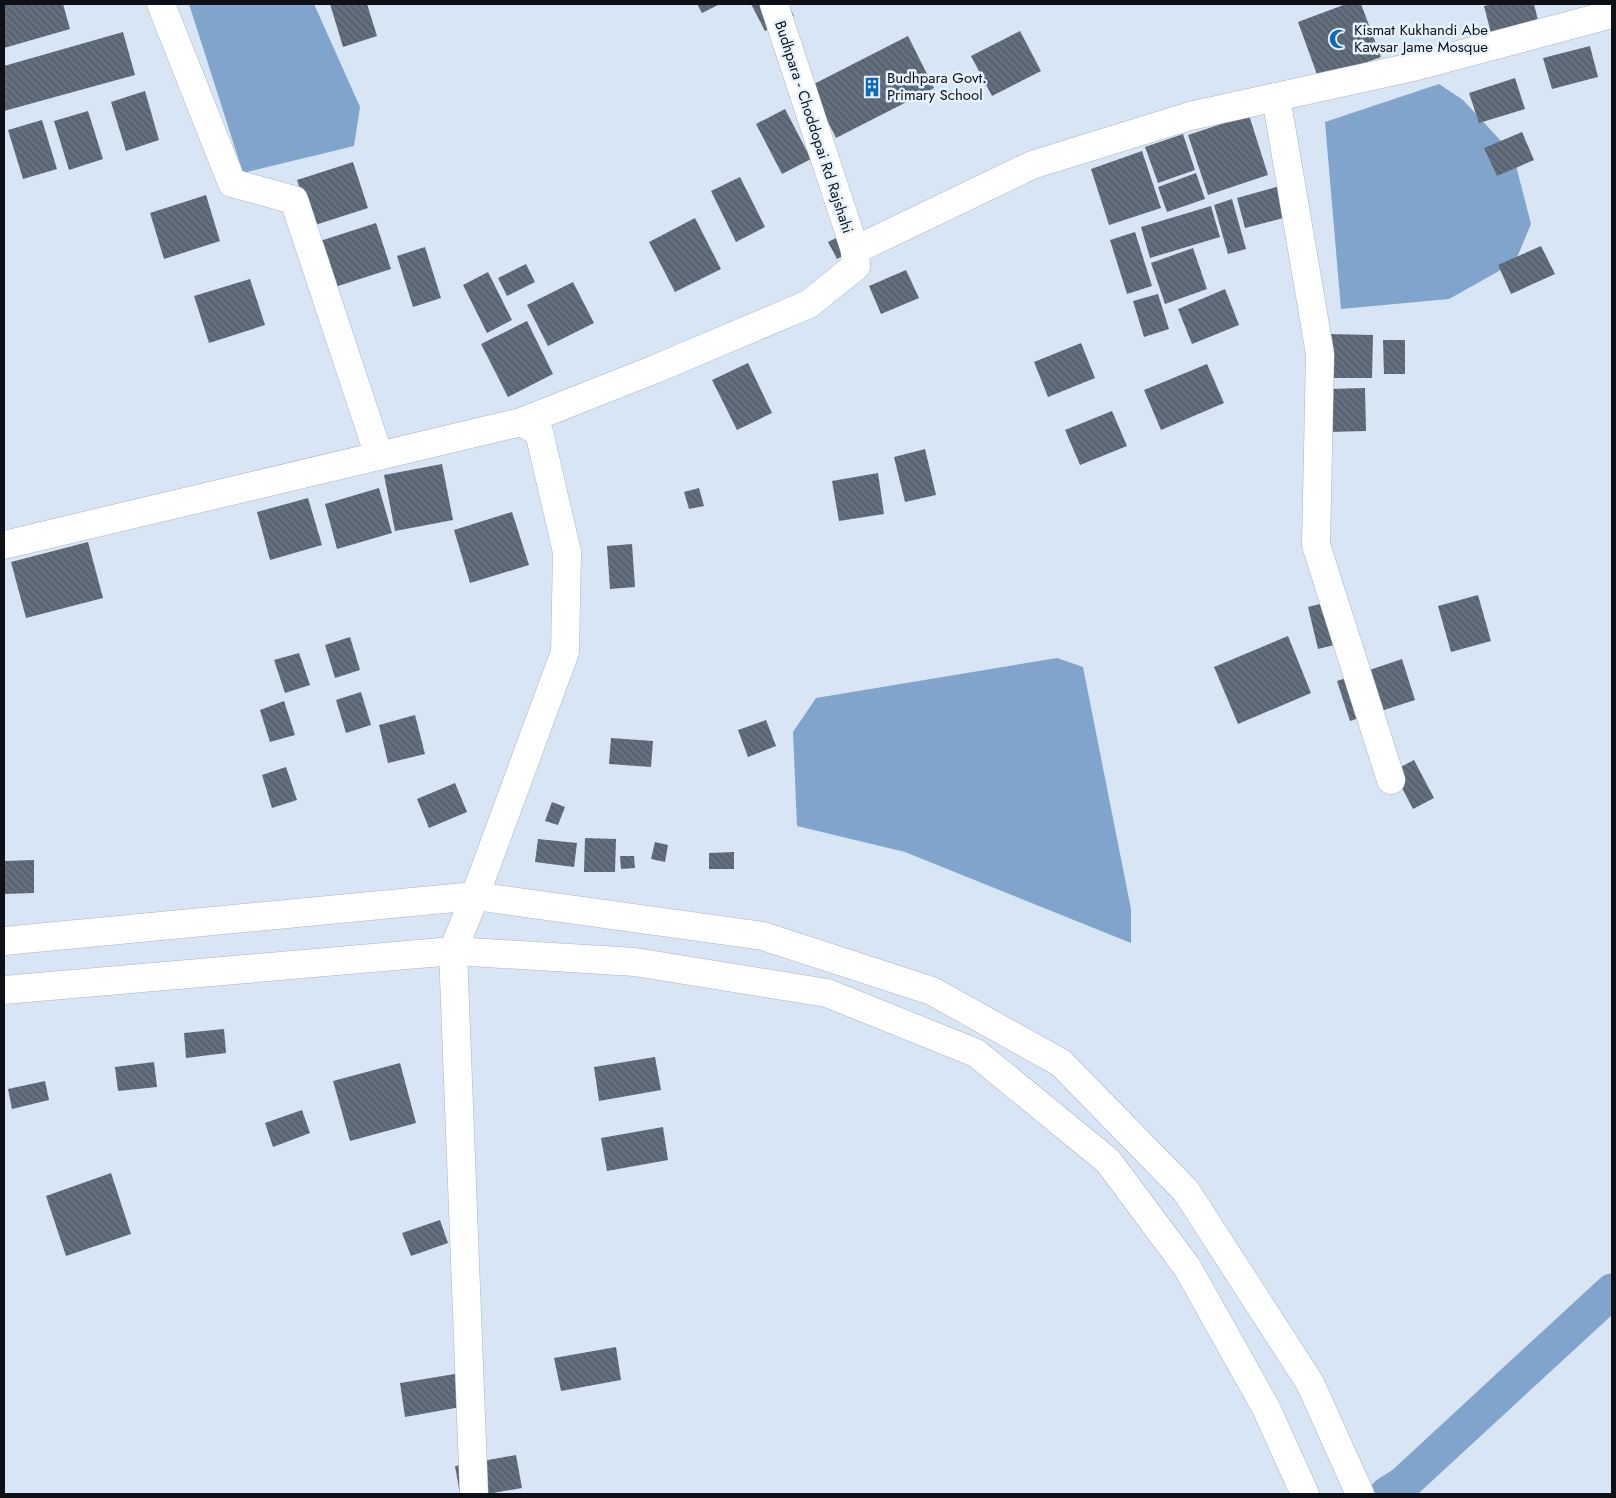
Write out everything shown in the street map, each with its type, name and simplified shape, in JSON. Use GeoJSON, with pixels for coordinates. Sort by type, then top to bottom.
{"type":"FeatureCollection","features":[{"type":"Feature","properties":{"kind":"street"},"geometry":{"type":"LineString","coordinates":[[161,4],[232,183],[294,200],[378,456]]}},
{"type":"Feature","properties":{"kind":"street","name":"Budhpara - Choddopai Rd Rajshahi"},"geometry":{"type":"LineString","coordinates":[[774,4],[855,250]]}},
{"type":"Feature","properties":{"kind":"street"},"geometry":{"type":"LineString","coordinates":[[4,545],[521,422],[653,370],[809,304],[856,266],[855,250],[1032,165],[1190,116],[1417,66],[1612,14]]}},
{"type":"Feature","properties":{"kind":"street"},"geometry":{"type":"LineString","coordinates":[[1276,97],[1320,354],[1316,545],[1391,780]]}},
{"type":"Feature","properties":{"kind":"street"},"geometry":{"type":"LineString","coordinates":[[474,1494],[453,951],[565,652],[567,552],[539,432],[521,422]]}},
{"type":"Feature","properties":{"kind":"street"},"geometry":{"type":"LineString","coordinates":[[4,941],[475,896],[763,936],[932,991],[1062,1064],[1186,1191],[1310,1383],[1360,1494]]}},
{"type":"Feature","properties":{"kind":"street"},"geometry":{"type":"LineString","coordinates":[[4,990],[453,951],[635,962],[826,993],[976,1053],[1108,1161],[1187,1266],[1266,1408],[1305,1494]]}},
{"type":"Feature","properties":{"kind":"water"},"geometry":{"type":"Polygon","coordinates":[[[189,4],[314,4],[360,107],[354,146],[243,173],[189,4]]]}},
{"type":"Feature","properties":{"kind":"water"},"geometry":{"type":"Polygon","coordinates":[[[1439,84],[1463,100],[1513,154],[1531,224],[1515,262],[1449,299],[1341,309],[1325,122],[1439,84]]]}},
{"type":"Feature","properties":{"kind":"water"},"geometry":{"type":"Polygon","coordinates":[[[1057,658],[1083,667],[1131,909],[1131,943],[905,852],[797,826],[793,732],[816,698],[1057,658]]]}},
{"type":"Feature","properties":{"kind":"building"},"geometry":{"type":"Polygon","coordinates":[[[4,4],[63,4],[70,29],[4,48],[4,4]]]}},
{"type":"Feature","properties":{"kind":"building"},"geometry":{"type":"Polygon","coordinates":[[[330,4],[367,4],[377,36],[343,47],[330,4]]]}},
{"type":"Feature","properties":{"kind":"building"},"geometry":{"type":"Polygon","coordinates":[[[697,4],[720,4],[702,13],[697,4]]]}},
{"type":"Feature","properties":{"kind":"building"},"geometry":{"type":"Polygon","coordinates":[[[751,4],[788,4],[794,16],[765,31],[751,4]]]}},
{"type":"Feature","properties":{"kind":"building","name":"Kismat Kukhandi Abe Kawsar Jame Mosque"},"geometry":{"type":"Polygon","coordinates":[[[1346,4],[1361,4],[1381,57],[1319,80],[1298,22],[1346,4]]]}},
{"type":"Feature","properties":{"kind":"building"},"geometry":{"type":"Polygon","coordinates":[[[1492,4],[1534,4],[1539,24],[1492,37],[1484,6],[1492,4]]]}},
{"type":"Feature","properties":{"kind":"building"},"geometry":{"type":"Polygon","coordinates":[[[1020,31],[1041,71],[992,96],[971,56],[1020,31]]]}},
{"type":"Feature","properties":{"kind":"building"},"geometry":{"type":"Polygon","coordinates":[[[123,32],[135,75],[4,111],[4,66],[123,32]]]}},
{"type":"Feature","properties":{"kind":"building","name":"Budhpara Govt. Primary School"},"geometry":{"type":"Polygon","coordinates":[[[908,36],[934,88],[836,138],[810,86],[908,36]]]}},
{"type":"Feature","properties":{"kind":"building"},"geometry":{"type":"Polygon","coordinates":[[[1590,46],[1598,77],[1552,89],[1543,58],[1590,46]]]}},
{"type":"Feature","properties":{"kind":"building"},"geometry":{"type":"Polygon","coordinates":[[[1515,78],[1525,109],[1479,123],[1469,93],[1515,78]]]}},
{"type":"Feature","properties":{"kind":"building"},"geometry":{"type":"Polygon","coordinates":[[[145,91],[159,140],[126,151],[111,102],[145,91]]]}},
{"type":"Feature","properties":{"kind":"building"},"geometry":{"type":"Polygon","coordinates":[[[785,109],[811,159],[782,174],[756,124],[785,109]]]}},
{"type":"Feature","properties":{"kind":"building"},"geometry":{"type":"Polygon","coordinates":[[[88,111],[103,159],[69,170],[54,121],[88,111]]]}},
{"type":"Feature","properties":{"kind":"building"},"geometry":{"type":"Polygon","coordinates":[[[1249,115],[1268,175],[1208,195],[1188,135],[1249,115]]]}},
{"type":"Feature","properties":{"kind":"building"},"geometry":{"type":"Polygon","coordinates":[[[42,120],[57,169],[23,179],[8,130],[42,120]]]}},
{"type":"Feature","properties":{"kind":"building"},"geometry":{"type":"Polygon","coordinates":[[[1522,132],[1534,160],[1497,176],[1484,148],[1522,132]]]}},
{"type":"Feature","properties":{"kind":"building"},"geometry":{"type":"Polygon","coordinates":[[[1183,134],[1195,170],[1158,183],[1145,147],[1183,134]]]}},
{"type":"Feature","properties":{"kind":"building"},"geometry":{"type":"Polygon","coordinates":[[[1142,151],[1161,208],[1109,225],[1091,169],[1142,151]]]}},
{"type":"Feature","properties":{"kind":"building"},"geometry":{"type":"Polygon","coordinates":[[[353,162],[368,208],[312,226],[297,180],[353,162]]]}},
{"type":"Feature","properties":{"kind":"building"},"geometry":{"type":"Polygon","coordinates":[[[1196,173],[1205,199],[1167,212],[1158,187],[1196,173]]]}},
{"type":"Feature","properties":{"kind":"building"},"geometry":{"type":"Polygon","coordinates":[[[740,177],[765,227],[736,242],[711,191],[740,177]]]}},
{"type":"Feature","properties":{"kind":"building"},"geometry":{"type":"Polygon","coordinates":[[[1284,185],[1291,216],[1245,228],[1237,198],[1284,185]]]}},
{"type":"Feature","properties":{"kind":"building"},"geometry":{"type":"Polygon","coordinates":[[[206,195],[220,241],[164,259],[150,213],[206,195]]]}},
{"type":"Feature","properties":{"kind":"building"},"geometry":{"type":"Polygon","coordinates":[[[1232,199],[1246,249],[1228,254],[1214,205],[1232,199]]]}},
{"type":"Feature","properties":{"kind":"building"},"geometry":{"type":"Polygon","coordinates":[[[1211,206],[1220,237],[1150,258],[1141,227],[1211,206]]]}},
{"type":"Feature","properties":{"kind":"building"},"geometry":{"type":"Polygon","coordinates":[[[695,218],[721,269],[675,292],[649,242],[695,218]]]}},
{"type":"Feature","properties":{"kind":"building"},"geometry":{"type":"Polygon","coordinates":[[[376,223],[391,269],[335,287],[320,241],[376,223]]]}},
{"type":"Feature","properties":{"kind":"building"},"geometry":{"type":"Polygon","coordinates":[[[856,228],[864,245],[837,259],[828,242],[856,228]]]}},
{"type":"Feature","properties":{"kind":"building"},"geometry":{"type":"Polygon","coordinates":[[[1135,232],[1152,286],[1127,294],[1110,240],[1135,232]]]}},
{"type":"Feature","properties":{"kind":"building"},"geometry":{"type":"Polygon","coordinates":[[[1541,246],[1555,274],[1511,294],[1498,265],[1541,246]]]}},
{"type":"Feature","properties":{"kind":"building"},"geometry":{"type":"Polygon","coordinates":[[[425,247],[441,298],[413,307],[397,256],[425,247]]]}},
{"type":"Feature","properties":{"kind":"building"},"geometry":{"type":"Polygon","coordinates":[[[1193,248],[1207,289],[1165,304],[1151,263],[1193,248]]]}},
{"type":"Feature","properties":{"kind":"building"},"geometry":{"type":"Polygon","coordinates":[[[526,264],[535,282],[507,296],[498,278],[526,264]]]}},
{"type":"Feature","properties":{"kind":"building"},"geometry":{"type":"Polygon","coordinates":[[[906,270],[919,298],[881,314],[869,286],[906,270]]]}},
{"type":"Feature","properties":{"kind":"building"},"geometry":{"type":"Polygon","coordinates":[[[488,272],[512,320],[487,333],[463,285],[488,272]]]}},
{"type":"Feature","properties":{"kind":"building"},"geometry":{"type":"Polygon","coordinates":[[[250,279],[265,325],[209,343],[194,296],[250,279]]]}},
{"type":"Feature","properties":{"kind":"building"},"geometry":{"type":"Polygon","coordinates":[[[573,282],[594,323],[548,346],[527,305],[573,282]]]}},
{"type":"Feature","properties":{"kind":"building"},"geometry":{"type":"Polygon","coordinates":[[[1225,289],[1239,325],[1192,344],[1178,309],[1225,289]]]}},
{"type":"Feature","properties":{"kind":"building"},"geometry":{"type":"Polygon","coordinates":[[[1158,294],[1169,329],[1144,337],[1133,301],[1158,294]]]}},
{"type":"Feature","properties":{"kind":"building"},"geometry":{"type":"Polygon","coordinates":[[[527,321],[553,374],[508,397],[481,344],[527,321]]]}},
{"type":"Feature","properties":{"kind":"building"},"geometry":{"type":"Polygon","coordinates":[[[1330,334],[1373,335],[1372,378],[1329,378],[1330,334]]]}},
{"type":"Feature","properties":{"kind":"building"},"geometry":{"type":"Polygon","coordinates":[[[1383,340],[1405,340],[1405,374],[1384,374],[1383,340]]]}},
{"type":"Feature","properties":{"kind":"building"},"geometry":{"type":"Polygon","coordinates":[[[1081,343],[1095,378],[1048,397],[1034,362],[1081,343]]]}},
{"type":"Feature","properties":{"kind":"building"},"geometry":{"type":"Polygon","coordinates":[[[748,363],[772,413],[737,430],[712,380],[748,363]]]}},
{"type":"Feature","properties":{"kind":"building"},"geometry":{"type":"Polygon","coordinates":[[[1207,364],[1224,403],[1161,430],[1144,390],[1207,364]]]}},
{"type":"Feature","properties":{"kind":"building"},"geometry":{"type":"Polygon","coordinates":[[[1365,388],[1366,431],[1329,432],[1328,389],[1365,388]]]}},
{"type":"Feature","properties":{"kind":"building"},"geometry":{"type":"Polygon","coordinates":[[[1112,411],[1127,446],[1080,465],[1065,430],[1112,411]]]}},
{"type":"Feature","properties":{"kind":"building"},"geometry":{"type":"Polygon","coordinates":[[[925,449],[936,495],[905,502],[894,457],[925,449]]]}},
{"type":"Feature","properties":{"kind":"building"},"geometry":{"type":"Polygon","coordinates":[[[442,464],[453,520],[395,531],[384,475],[442,464]]]}},
{"type":"Feature","properties":{"kind":"building"},"geometry":{"type":"Polygon","coordinates":[[[878,473],[884,514],[839,521],[832,481],[878,473]]]}},
{"type":"Feature","properties":{"kind":"building"},"geometry":{"type":"Polygon","coordinates":[[[379,488],[392,533],[337,549],[325,504],[379,488]]]}},
{"type":"Feature","properties":{"kind":"building"},"geometry":{"type":"Polygon","coordinates":[[[699,488],[704,506],[689,509],[684,492],[699,488]]]}},
{"type":"Feature","properties":{"kind":"building"},"geometry":{"type":"Polygon","coordinates":[[[308,498],[322,545],[270,560],[257,512],[308,498]]]}},
{"type":"Feature","properties":{"kind":"building"},"geometry":{"type":"Polygon","coordinates":[[[512,512],[529,565],[470,583],[454,530],[512,512]]]}},
{"type":"Feature","properties":{"kind":"building"},"geometry":{"type":"Polygon","coordinates":[[[88,542],[103,598],[26,618],[11,562],[88,542]]]}},
{"type":"Feature","properties":{"kind":"building"},"geometry":{"type":"Polygon","coordinates":[[[632,544],[635,587],[610,589],[607,546],[632,544]]]}},
{"type":"Feature","properties":{"kind":"building"},"geometry":{"type":"Polygon","coordinates":[[[1478,595],[1491,641],[1451,652],[1438,606],[1478,595]]]}},
{"type":"Feature","properties":{"kind":"building"},"geometry":{"type":"Polygon","coordinates":[[[1344,598],[1355,640],[1318,649],[1308,607],[1344,598]]]}},
{"type":"Feature","properties":{"kind":"building"},"geometry":{"type":"Polygon","coordinates":[[[1288,636],[1311,693],[1238,724],[1214,667],[1288,636]]]}},
{"type":"Feature","properties":{"kind":"building"},"geometry":{"type":"Polygon","coordinates":[[[350,637],[360,670],[335,678],[325,645],[350,637]]]}},
{"type":"Feature","properties":{"kind":"building"},"geometry":{"type":"Polygon","coordinates":[[[299,653],[310,685],[285,693],[274,660],[299,653]]]}},
{"type":"Feature","properties":{"kind":"building"},"geometry":{"type":"Polygon","coordinates":[[[1402,659],[1415,700],[1350,721],[1337,681],[1402,659]]]}},
{"type":"Feature","properties":{"kind":"building"},"geometry":{"type":"Polygon","coordinates":[[[361,692],[371,725],[346,733],[336,700],[361,692]]]}},
{"type":"Feature","properties":{"kind":"building"},"geometry":{"type":"Polygon","coordinates":[[[284,701],[295,735],[270,742],[260,710],[284,701]]]}},
{"type":"Feature","properties":{"kind":"building"},"geometry":{"type":"Polygon","coordinates":[[[415,715],[425,754],[388,763],[379,725],[415,715]]]}},
{"type":"Feature","properties":{"kind":"building"},"geometry":{"type":"Polygon","coordinates":[[[766,720],[776,746],[748,757],[738,730],[766,720]]]}},
{"type":"Feature","properties":{"kind":"building"},"geometry":{"type":"Polygon","coordinates":[[[611,738],[653,741],[651,767],[609,764],[611,738]]]}},
{"type":"Feature","properties":{"kind":"building"},"geometry":{"type":"Polygon","coordinates":[[[1414,760],[1434,798],[1413,809],[1393,771],[1414,760]]]}},
{"type":"Feature","properties":{"kind":"building"},"geometry":{"type":"Polygon","coordinates":[[[286,767],[297,800],[272,808],[262,775],[286,767]]]}},
{"type":"Feature","properties":{"kind":"building"},"geometry":{"type":"Polygon","coordinates":[[[455,783],[467,812],[429,828],[417,799],[455,783]]]}},
{"type":"Feature","properties":{"kind":"building"},"geometry":{"type":"Polygon","coordinates":[[[552,802],[565,807],[558,825],[545,821],[552,802]]]}},
{"type":"Feature","properties":{"kind":"building"},"geometry":{"type":"Polygon","coordinates":[[[585,838],[616,839],[615,872],[584,872],[585,838]]]}},
{"type":"Feature","properties":{"kind":"building"},"geometry":{"type":"Polygon","coordinates":[[[538,839],[577,843],[574,867],[535,862],[538,839]]]}},
{"type":"Feature","properties":{"kind":"building"},"geometry":{"type":"Polygon","coordinates":[[[655,842],[668,845],[665,862],[651,859],[655,842]]]}},
{"type":"Feature","properties":{"kind":"building"},"geometry":{"type":"Polygon","coordinates":[[[734,852],[734,869],[709,869],[709,853],[734,852]]]}},
{"type":"Feature","properties":{"kind":"building"},"geometry":{"type":"Polygon","coordinates":[[[620,856],[634,856],[635,868],[621,869],[620,856]]]}},
{"type":"Feature","properties":{"kind":"building"},"geometry":{"type":"Polygon","coordinates":[[[34,860],[34,893],[4,894],[4,861],[34,860]]]}},
{"type":"Feature","properties":{"kind":"building"},"geometry":{"type":"Polygon","coordinates":[[[224,1029],[226,1053],[186,1058],[184,1033],[224,1029]]]}},
{"type":"Feature","properties":{"kind":"building"},"geometry":{"type":"Polygon","coordinates":[[[655,1057],[661,1090],[599,1101],[594,1067],[655,1057]]]}},
{"type":"Feature","properties":{"kind":"building"},"geometry":{"type":"Polygon","coordinates":[[[154,1062],[157,1087],[118,1091],[115,1067],[154,1062]]]}},
{"type":"Feature","properties":{"kind":"building"},"geometry":{"type":"Polygon","coordinates":[[[400,1063],[416,1123],[350,1141],[333,1081],[400,1063]]]}},
{"type":"Feature","properties":{"kind":"building"},"geometry":{"type":"Polygon","coordinates":[[[45,1081],[49,1100],[12,1109],[8,1089],[45,1081]]]}},
{"type":"Feature","properties":{"kind":"building"},"geometry":{"type":"Polygon","coordinates":[[[302,1110],[310,1133],[273,1147],[265,1123],[302,1110]]]}},
{"type":"Feature","properties":{"kind":"building"},"geometry":{"type":"Polygon","coordinates":[[[663,1127],[668,1160],[607,1171],[601,1138],[663,1127]]]}},
{"type":"Feature","properties":{"kind":"building"},"geometry":{"type":"Polygon","coordinates":[[[111,1173],[131,1234],[66,1256],[46,1196],[111,1173]]]}},
{"type":"Feature","properties":{"kind":"building"},"geometry":{"type":"Polygon","coordinates":[[[440,1220],[448,1243],[411,1256],[402,1233],[440,1220]]]}},
{"type":"Feature","properties":{"kind":"building"},"geometry":{"type":"Polygon","coordinates":[[[616,1347],[621,1380],[561,1391],[554,1358],[616,1347]]]}},
{"type":"Feature","properties":{"kind":"building"},"geometry":{"type":"Polygon","coordinates":[[[461,1373],[466,1406],[405,1417],[400,1383],[461,1373]]]}},
{"type":"Feature","properties":{"kind":"building"},"geometry":{"type":"Polygon","coordinates":[[[516,1455],[522,1488],[487,1494],[460,1494],[455,1466],[516,1455]]]}},
{"type":"Feature","properties":{"kind":"waterway"},"geometry":{"type":"LineString","coordinates":[[1387,1494],[1403,1484],[1612,1291]]}},
{"type":"Feature","properties":{"kind":"place","name":"Kismat Kukhandi Abe Kawsar Jame Mosque"},"geometry":{"type":"Point","coordinates":[1339,39]}},
{"type":"Feature","properties":{"kind":"place","name":"Budhpara Govt. Primary School"},"geometry":{"type":"Point","coordinates":[872,87]}}]}
